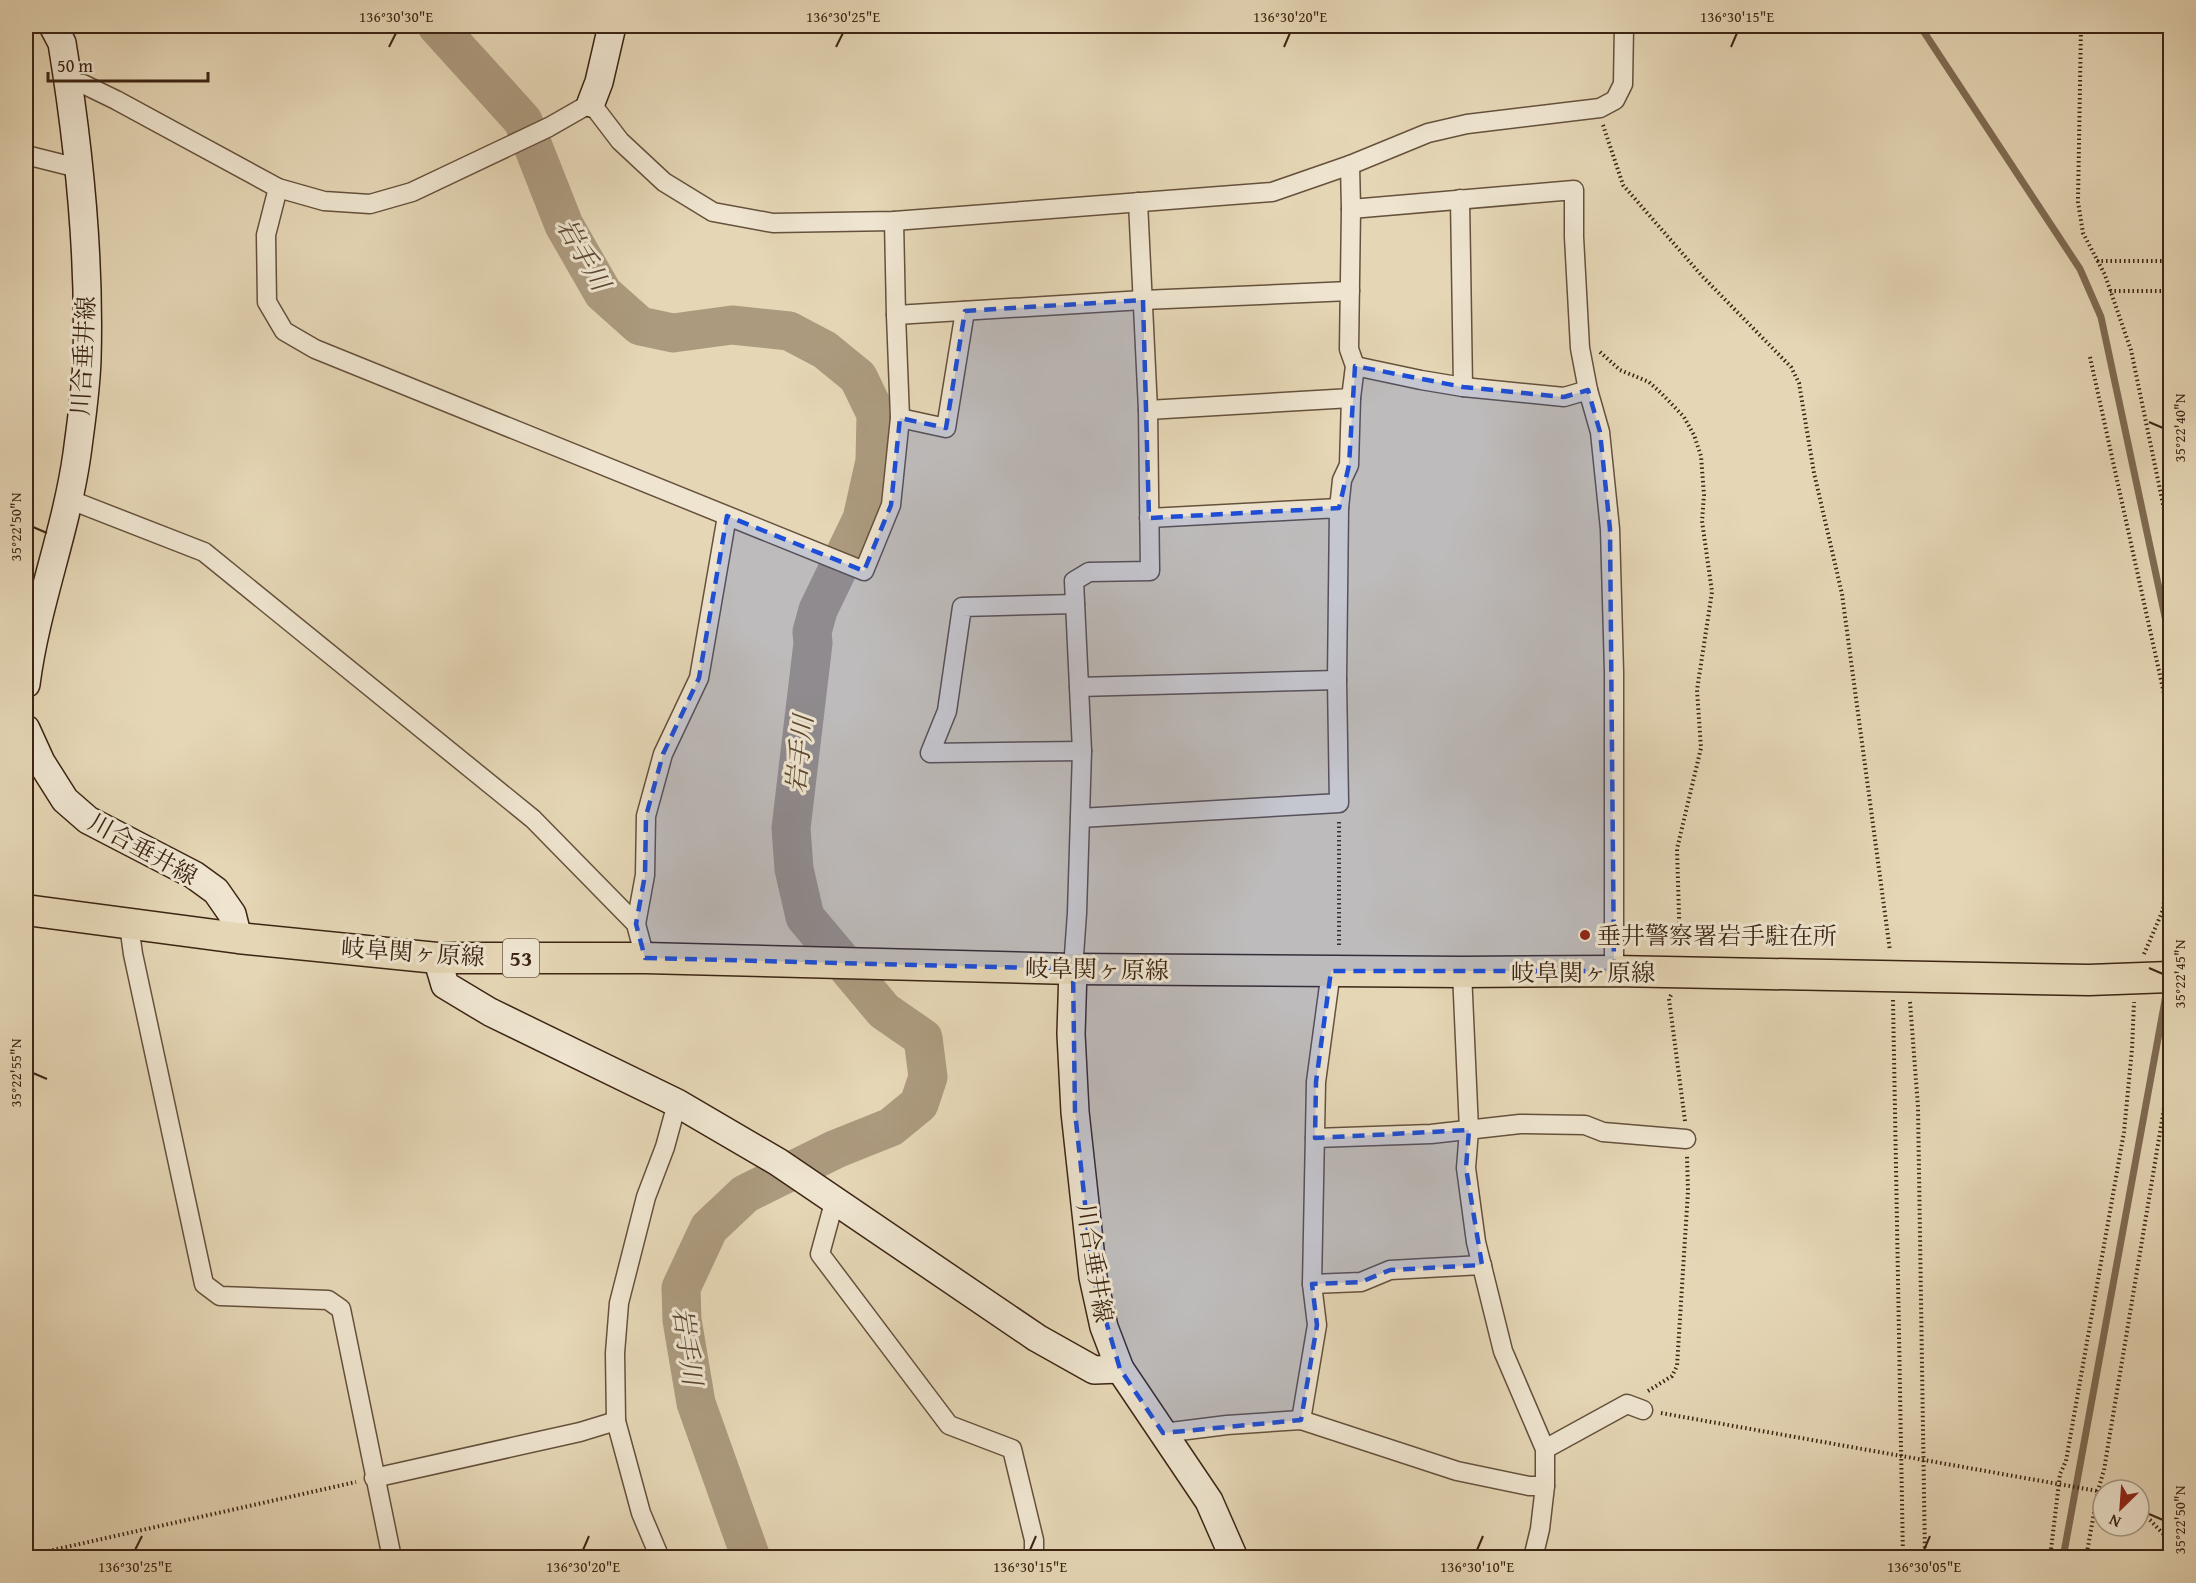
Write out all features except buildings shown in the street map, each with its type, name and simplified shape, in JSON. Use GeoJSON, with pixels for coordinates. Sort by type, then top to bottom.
{"type":"FeatureCollection","features":[{"type":"Feature","properties":{"kind":"main road","name":"川合垂井線"},"geometry":{"type":"LineString","coordinates":[[26,684],[29,657],[68,499],[76,456],[87,362],[87,292],[78,168],[69,83],[62,43],[53,26]]}},
{"type":"Feature","properties":{"kind":"main road"},"geometry":{"type":"LineString","coordinates":[[591,103],[599,82],[612,26]]}},
{"type":"Feature","properties":{"kind":"main road","name":"川合垂井線"},"geometry":{"type":"LineString","coordinates":[[26,729],[41,762],[65,800],[88,820],[194,875],[216,891],[232,914],[238,938]]}},
{"type":"Feature","properties":{"kind":"main road","name":"岐阜関ヶ原線"},"geometry":{"type":"LineString","coordinates":[[26,910],[238,938],[437,958],[645,958],[1073,969],[1614,971],[2089,980],[2150,978]]}},
{"type":"Feature","properties":{"kind":"main road"},"geometry":{"type":"LineString","coordinates":[[437,958],[445,985],[489,1012],[677,1103],[778,1162],[1037,1338],[1094,1370],[1120,1369]]}},
{"type":"Feature","properties":{"kind":"main road","name":"川合垂井線"},"geometry":{"type":"LineString","coordinates":[[1073,969],[1071,1034],[1075,1112],[1093,1276],[1104,1327],[1120,1369],[1209,1501],[1234,1557]]}},
{"type":"Feature","properties":{"kind":"street"},"geometry":{"type":"LineString","coordinates":[[69,83],[83,84],[116,99],[278,188],[324,201],[370,204],[412,192],[549,128],[591,103],[620,141],[664,182],[713,212],[773,223],[894,221],[1272,192],[1350,165],[1428,133],[1467,124],[1600,108],[1615,100],[1623,84],[1624,26]]}},
{"type":"Feature","properties":{"kind":"street"},"geometry":{"type":"LineString","coordinates":[[26,155],[78,168]]}},
{"type":"Feature","properties":{"kind":"street"},"geometry":{"type":"LineString","coordinates":[[1080,818],[1339,803],[1337,680],[1339,508],[1342,480],[1349,465],[1351,398],[1355,366],[1349,349],[1350,165]]}},
{"type":"Feature","properties":{"kind":"street"},"geometry":{"type":"LineString","coordinates":[[278,188],[266,235],[267,302],[284,331],[315,349],[864,571],[891,506],[900,418],[894,221]]}},
{"type":"Feature","properties":{"kind":"street"},"geometry":{"type":"LineString","coordinates":[[1351,209],[1574,190],[1580,348],[1588,390],[1600,432],[1610,529],[1614,672],[1614,971]]}},
{"type":"Feature","properties":{"kind":"street"},"geometry":{"type":"LineString","coordinates":[[1460,199],[1462,387]]}},
{"type":"Feature","properties":{"kind":"street"},"geometry":{"type":"LineString","coordinates":[[1073,969],[1082,751],[1074,581],[1089,572],[1150,571],[1148,410],[1138,202]]}},
{"type":"Feature","properties":{"kind":"street"},"geometry":{"type":"LineString","coordinates":[[896,315],[1143,300],[1350,291]]}},
{"type":"Feature","properties":{"kind":"street"},"geometry":{"type":"LineString","coordinates":[[900,418],[946,428],[965,311]]}},
{"type":"Feature","properties":{"kind":"street"},"geometry":{"type":"LineString","coordinates":[[1355,366],[1462,387],[1564,397],[1588,390]]}},
{"type":"Feature","properties":{"kind":"street"},"geometry":{"type":"LineString","coordinates":[[1148,410],[1351,398]]}},
{"type":"Feature","properties":{"kind":"street"},"geometry":{"type":"LineString","coordinates":[[68,499],[204,552],[534,819],[636,924]]}},
{"type":"Feature","properties":{"kind":"street"},"geometry":{"type":"LineString","coordinates":[[1149,518],[1339,508]]}},
{"type":"Feature","properties":{"kind":"street"},"geometry":{"type":"LineString","coordinates":[[645,958],[636,924],[645,875],[646,816],[663,754],[699,678],[727,516]]}},
{"type":"Feature","properties":{"kind":"street"},"geometry":{"type":"LineString","coordinates":[[1075,604],[962,607],[947,711],[930,753],[1082,751]]}},
{"type":"Feature","properties":{"kind":"street"},"geometry":{"type":"LineString","coordinates":[[1079,687],[1337,680]]}},
{"type":"Feature","properties":{"kind":"street"},"geometry":{"type":"LineString","coordinates":[[129,925],[133,954],[204,1284],[220,1296],[328,1300],[341,1309],[392,1557]]}},
{"type":"Feature","properties":{"kind":"street"},"geometry":{"type":"LineString","coordinates":[[1300,1420],[1317,1325],[1312,1284],[1316,1082],[1335,971]]}},
{"type":"Feature","properties":{"kind":"street"},"geometry":{"type":"LineString","coordinates":[[1462,972],[1469,1130],[1466,1168],[1476,1242],[1503,1351],[1545,1449],[1545,1486],[1540,1529],[1533,1557]]}},
{"type":"Feature","properties":{"kind":"street"},"geometry":{"type":"LineString","coordinates":[[660,1557],[640,1513],[616,1421],[615,1353],[619,1304],[646,1197],[665,1147],[677,1103]]}},
{"type":"Feature","properties":{"kind":"street"},"geometry":{"type":"LineString","coordinates":[[1315,1138],[1431,1134],[1520,1124],[1585,1125],[1603,1132],[1686,1139]]}},
{"type":"Feature","properties":{"kind":"street"},"geometry":{"type":"LineString","coordinates":[[829,1195],[820,1254],[949,1425],[1012,1449],[1034,1540],[1034,1557]]}},
{"type":"Feature","properties":{"kind":"street"},"geometry":{"type":"LineString","coordinates":[[1312,1284],[1361,1282],[1390,1270],[1482,1265]]}},
{"type":"Feature","properties":{"kind":"street"},"geometry":{"type":"LineString","coordinates":[[1545,1449],[1628,1404],[1638,1408]]}},
{"type":"Feature","properties":{"kind":"street"},"geometry":{"type":"LineString","coordinates":[[1163,1433],[1227,1425],[1300,1420],[1457,1471],[1528,1486],[1545,1486]]}},
{"type":"Feature","properties":{"kind":"street"},"geometry":{"type":"LineString","coordinates":[[374,1478],[580,1432],[616,1421]]}},
{"type":"Feature","properties":{"kind":"path"},"geometry":{"type":"LineString","coordinates":[[2081,26],[2078,202],[2083,233],[2110,291],[2131,350],[2170,538]]}},
{"type":"Feature","properties":{"kind":"path"},"geometry":{"type":"LineString","coordinates":[[1600,108],[1601,118],[1623,184],[1702,276],[1791,368],[1799,383],[1814,473],[1842,594],[1901,977],[1918,1107],[1925,1557]]}},
{"type":"Feature","properties":{"kind":"path"},"geometry":{"type":"LineString","coordinates":[[2097,261],[2170,261]]}},
{"type":"Feature","properties":{"kind":"path"},"geometry":{"type":"LineString","coordinates":[[2110,291],[2170,291]]}},
{"type":"Feature","properties":{"kind":"path"},"geometry":{"type":"LineString","coordinates":[[1580,348],[1600,351],[1620,370],[1648,382],[1684,417],[1694,435],[1701,456],[1704,495],[1702,521],[1712,592],[1697,690],[1701,748],[1677,849],[1679,972],[1670,999],[1686,1139],[1688,1191],[1677,1366],[1672,1376],[1646,1392],[1638,1408],[2091,1489]]}},
{"type":"Feature","properties":{"kind":"path"},"geometry":{"type":"LineString","coordinates":[[2090,357],[2170,721]]}},
{"type":"Feature","properties":{"kind":"path"},"geometry":{"type":"LineString","coordinates":[[1335,971],[1339,803]]}},
{"type":"Feature","properties":{"kind":"path"},"geometry":{"type":"LineString","coordinates":[[2050,1557],[2060,1474],[2066,1461],[2124,1132],[2132,1048],[2150,978],[2163,910],[2170,851]]}},
{"type":"Feature","properties":{"kind":"path"},"geometry":{"type":"LineString","coordinates":[[1901,977],[1903,1557]]}},
{"type":"Feature","properties":{"kind":"path"},"geometry":{"type":"LineString","coordinates":[[2102,1478],[2170,1072]]}},
{"type":"Feature","properties":{"kind":"path"},"geometry":{"type":"LineString","coordinates":[[26,1556],[374,1478]]}},
{"type":"Feature","properties":{"kind":"path"},"geometry":{"type":"LineString","coordinates":[[2151,1521],[2170,1541]]}},
{"type":"Feature","properties":{"kind":"path"},"geometry":{"type":"LineString","coordinates":[[2086,1557],[2091,1533]]}},
{"type":"Feature","properties":{"kind":"highlighted area"},"geometry":{"type":"Polygon","coordinates":[[[1143,300],[1149,518],[1339,508],[1349,465],[1355,366],[1463,387],[1564,397],[1588,390],[1600,432],[1610,529],[1614,971],[1331,971],[1316,1082],[1315,1138],[1469,1130],[1466,1168],[1482,1265],[1390,1270],[1361,1282],[1312,1284],[1317,1325],[1301,1420],[1163,1433],[1120,1369],[1093,1277],[1075,1112],[1073,969],[645,958],[636,924],[645,875],[646,816],[663,754],[699,678],[727,516],[864,571],[891,505],[900,418],[946,428],[965,311],[1143,300]]]}},
{"type":"Feature","properties":{"kind":"waterway","name":"岩手川"},"geometry":{"type":"LineString","coordinates":[[437,26],[523,121],[564,225],[603,293],[640,326],[673,333],[732,325],[789,331],[825,350],[858,377],[876,414],[875,461],[862,519],[818,610],[812,632],[813,643],[791,828],[794,869],[805,917],[884,1011],[923,1038],[928,1077],[919,1104],[891,1127],[836,1149],[745,1194],[709,1228],[681,1288],[682,1320],[696,1403],[751,1558]]}},
{"type":"Feature","properties":{"kind":"waterway"},"geometry":{"type":"LineString","coordinates":[[1920,26],[2080,269],[2101,317],[2170,640]]}},
{"type":"Feature","properties":{"kind":"waterway"},"geometry":{"type":"LineString","coordinates":[[2063,1558],[2168,984]]}},
{"type":"Feature","properties":{"kind":"place","name":"垂井警察署岩手駐在所"},"geometry":{"type":"Point","coordinates":[1585,935]}}]}
